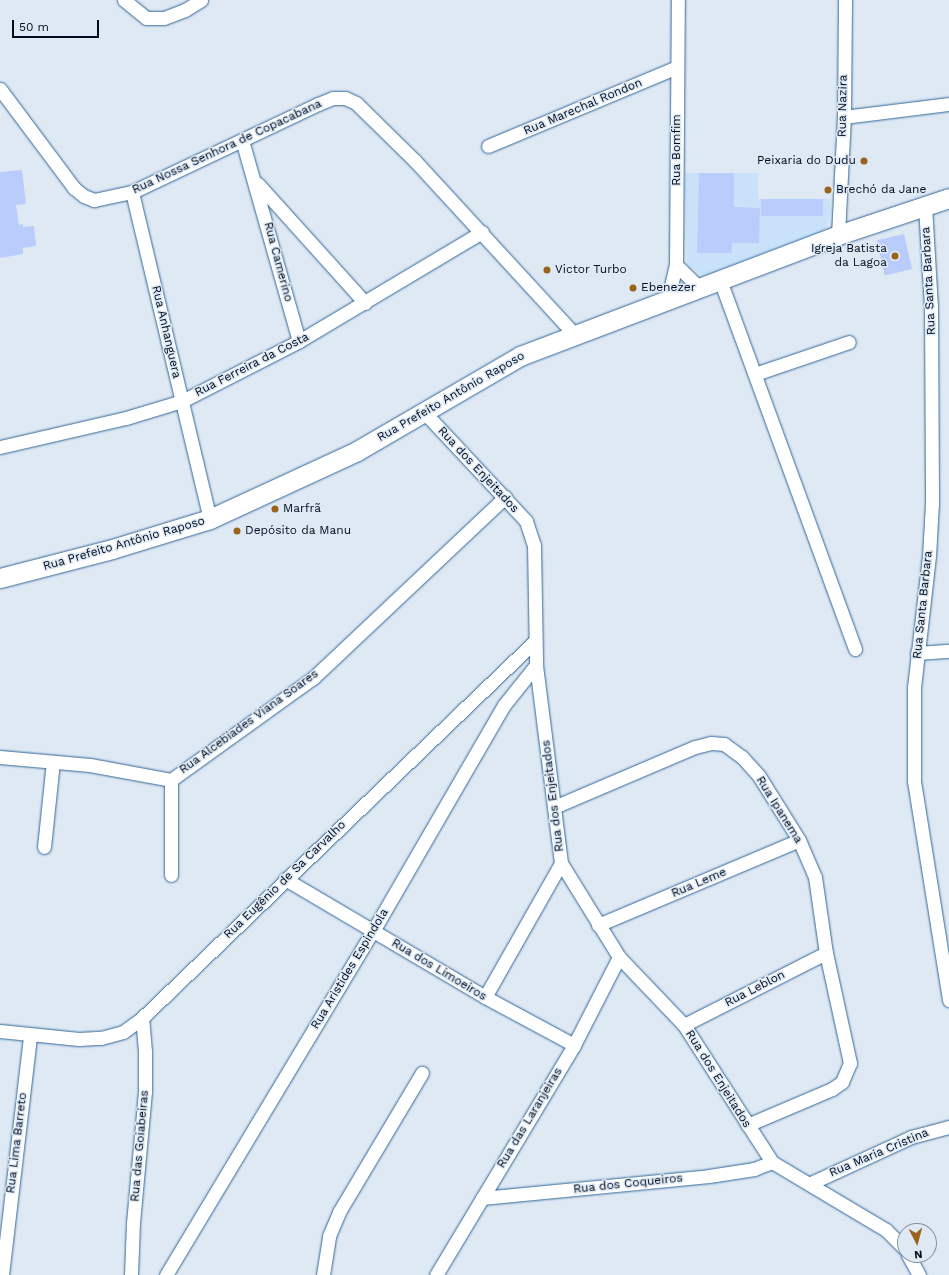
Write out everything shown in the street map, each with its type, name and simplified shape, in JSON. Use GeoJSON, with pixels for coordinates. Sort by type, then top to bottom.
{"type":"FeatureCollection","features":[{"type":"Feature","properties":{"kind":"street"},"geometry":{"type":"LineString","coordinates":[[124,0],[146,18],[164,18],[185,10],[201,0]]}},
{"type":"Feature","properties":{"kind":"street","name":"Rua Bomfim"},"geometry":{"type":"LineString","coordinates":[[668,299],[676,266],[678,0]]}},
{"type":"Feature","properties":{"kind":"street","name":"Rua Nazira"},"geometry":{"type":"LineString","coordinates":[[838,235],[844,117],[845,0]]}},
{"type":"Feature","properties":{"kind":"street","name":"Rua Marechal Rondon"},"geometry":{"type":"LineString","coordinates":[[488,146],[677,67]]}},
{"type":"Feature","properties":{"kind":"street","name":"Rua Nossa Senhora de Copacabana"},"geometry":{"type":"LineString","coordinates":[[0,89],[74,188],[84,196],[94,200],[132,192],[318,104],[333,98],[345,98],[356,103],[415,160],[574,334]]}},
{"type":"Feature","properties":{"kind":"street"},"geometry":{"type":"LineString","coordinates":[[844,117],[949,104]]}},
{"type":"Feature","properties":{"kind":"street","name":"Rua Camerino"},"geometry":{"type":"LineString","coordinates":[[242,140],[256,182],[299,341]]}},
{"type":"Feature","properties":{"kind":"street","name":"Rua Camerino"},"geometry":{"type":"LineString","coordinates":[[256,182],[365,303]]}},
{"type":"Feature","properties":{"kind":"street","name":"Rua Anhanguera"},"geometry":{"type":"LineString","coordinates":[[132,192],[210,519]]}},
{"type":"Feature","properties":{"kind":"street","name":"Rua Prefeito Antônio Raposo"},"geometry":{"type":"LineString","coordinates":[[0,578],[112,550],[210,519],[356,451],[520,356],[574,334],[838,235],[949,198]]}},
{"type":"Feature","properties":{"kind":"street","name":"Rua Santa Barbara"},"geometry":{"type":"LineString","coordinates":[[925,206],[931,314],[932,504],[928,564],[917,653],[913,727],[914,781],[949,1000]]}},
{"type":"Feature","properties":{"kind":"street","name":"Rua Ferreira da Costa"},"geometry":{"type":"LineString","coordinates":[[0,447],[126,418],[182,401],[299,341],[482,232]]}},
{"type":"Feature","properties":{"kind":"street"},"geometry":{"type":"LineString","coordinates":[[676,266],[700,288]]}},
{"type":"Feature","properties":{"kind":"street"},"geometry":{"type":"LineString","coordinates":[[720,280],[855,650]]}},
{"type":"Feature","properties":{"kind":"street"},"geometry":{"type":"LineString","coordinates":[[754,374],[848,342]]}},
{"type":"Feature","properties":{"kind":"street","name":"Rua dos Enjeitados"},"geometry":{"type":"LineString","coordinates":[[424,412],[526,521],[534,545],[536,665],[561,863],[619,957],[684,1025],[772,1162],[792,1175],[810,1183],[886,1230],[897,1241]]}},
{"type":"Feature","properties":{"kind":"street","name":"Rua Alcebíades Viana Soares"},"geometry":{"type":"LineString","coordinates":[[0,757],[53,762],[171,780],[313,678],[505,497]]}},
{"type":"Feature","properties":{"kind":"street","name":"Rua Eugênio de Sa Carvalho"},"geometry":{"type":"LineString","coordinates":[[0,1031],[30,1036],[101,1038],[123,1032],[142,1018],[285,879],[535,641]]}},
{"type":"Feature","properties":{"kind":"street"},"geometry":{"type":"LineString","coordinates":[[917,653],[949,651]]}},
{"type":"Feature","properties":{"kind":"street","name":"Rua Aristides Espindola"},"geometry":{"type":"LineString","coordinates":[[166,1275],[373,931],[504,706],[536,665]]}},
{"type":"Feature","properties":{"kind":"street","name":"Rua Ipanema"},"geometry":{"type":"LineString","coordinates":[[554,807],[695,747],[712,743],[724,744],[742,757],[759,776],[800,840],[815,877],[826,953],[849,1052],[848,1073],[842,1082],[832,1089],[747,1125]]}},
{"type":"Feature","properties":{"kind":"street"},"geometry":{"type":"LineString","coordinates":[[44,847],[53,762]]}},
{"type":"Feature","properties":{"kind":"street"},"geometry":{"type":"LineString","coordinates":[[171,780],[171,875]]}},
{"type":"Feature","properties":{"kind":"street","name":"Rua Leme"},"geometry":{"type":"LineString","coordinates":[[598,925],[800,840]]}},
{"type":"Feature","properties":{"kind":"street"},"geometry":{"type":"LineString","coordinates":[[485,998],[561,863]]}},
{"type":"Feature","properties":{"kind":"street","name":"Rua dos Limoeiros"},"geometry":{"type":"LineString","coordinates":[[285,879],[485,998],[574,1045]]}},
{"type":"Feature","properties":{"kind":"street","name":"Rua Leblon"},"geometry":{"type":"LineString","coordinates":[[684,1025],[826,953]]}},
{"type":"Feature","properties":{"kind":"street","name":"Rua das Laranjeiras"},"geometry":{"type":"LineString","coordinates":[[436,1275],[574,1045],[619,957]]}},
{"type":"Feature","properties":{"kind":"street","name":"Rua das Goiabeiras"},"geometry":{"type":"LineString","coordinates":[[131,1275],[133,1223],[145,1092],[145,1051],[142,1018]]}},
{"type":"Feature","properties":{"kind":"street","name":"Rua Lima Barreto"},"geometry":{"type":"LineString","coordinates":[[2,1275],[30,1036]]}},
{"type":"Feature","properties":{"kind":"street"},"geometry":{"type":"LineString","coordinates":[[322,1275],[329,1236],[339,1212],[422,1073]]}},
{"type":"Feature","properties":{"kind":"street","name":"Rua Maria Cristina"},"geometry":{"type":"LineString","coordinates":[[810,1183],[911,1137],[949,1127]]}},
{"type":"Feature","properties":{"kind":"street","name":"Rua dos Coqueiros"},"geometry":{"type":"LineString","coordinates":[[482,1198],[709,1176],[754,1169],[772,1162]]}},
{"type":"Feature","properties":{"kind":"street"},"geometry":{"type":"LineString","coordinates":[[912,1263],[919,1275]]}},
{"type":"Feature","properties":{"kind":"shaded area"},"geometry":{"type":"Polygon","coordinates":[[[685,173],[758,173],[758,199],[830,199],[830,219],[825,230],[703,276],[687,264],[685,173]]]}},
{"type":"Feature","properties":{"kind":"building"},"geometry":{"type":"Polygon","coordinates":[[[22,170],[26,204],[16,205],[19,225],[23,224],[23,227],[34,226],[36,246],[23,248],[23,254],[0,258],[0,172],[22,170]]]}},
{"type":"Feature","properties":{"kind":"building"},"geometry":{"type":"Polygon","coordinates":[[[699,173],[734,173],[734,207],[760,208],[759,243],[732,243],[731,253],[697,253],[699,173]]]}},
{"type":"Feature","properties":{"kind":"building"},"geometry":{"type":"Polygon","coordinates":[[[761,199],[823,199],[823,216],[761,216],[761,199]]]}},
{"type":"Feature","properties":{"kind":"building","name":"Igreja Batista da Lagoa"},"geometry":{"type":"Polygon","coordinates":[[[904,234],[912,269],[885,275],[877,240],[904,234]]]}},
{"type":"Feature","properties":{"kind":"place","name":"Peixaria do Dudu"},"geometry":{"type":"Point","coordinates":[864,161]}},
{"type":"Feature","properties":{"kind":"place","name":"Brechó da Jane"},"geometry":{"type":"Point","coordinates":[828,190]}},
{"type":"Feature","properties":{"kind":"place","name":"Igreja Batista da Lagoa"},"geometry":{"type":"Point","coordinates":[895,256]}},
{"type":"Feature","properties":{"kind":"place","name":"Victor Turbo"},"geometry":{"type":"Point","coordinates":[547,270]}},
{"type":"Feature","properties":{"kind":"place","name":"Ebenezer"},"geometry":{"type":"Point","coordinates":[633,288]}},
{"type":"Feature","properties":{"kind":"place","name":"Marfrã"},"geometry":{"type":"Point","coordinates":[275,509]}},
{"type":"Feature","properties":{"kind":"place","name":"Depósito da Manu"},"geometry":{"type":"Point","coordinates":[237,531]}}]}
